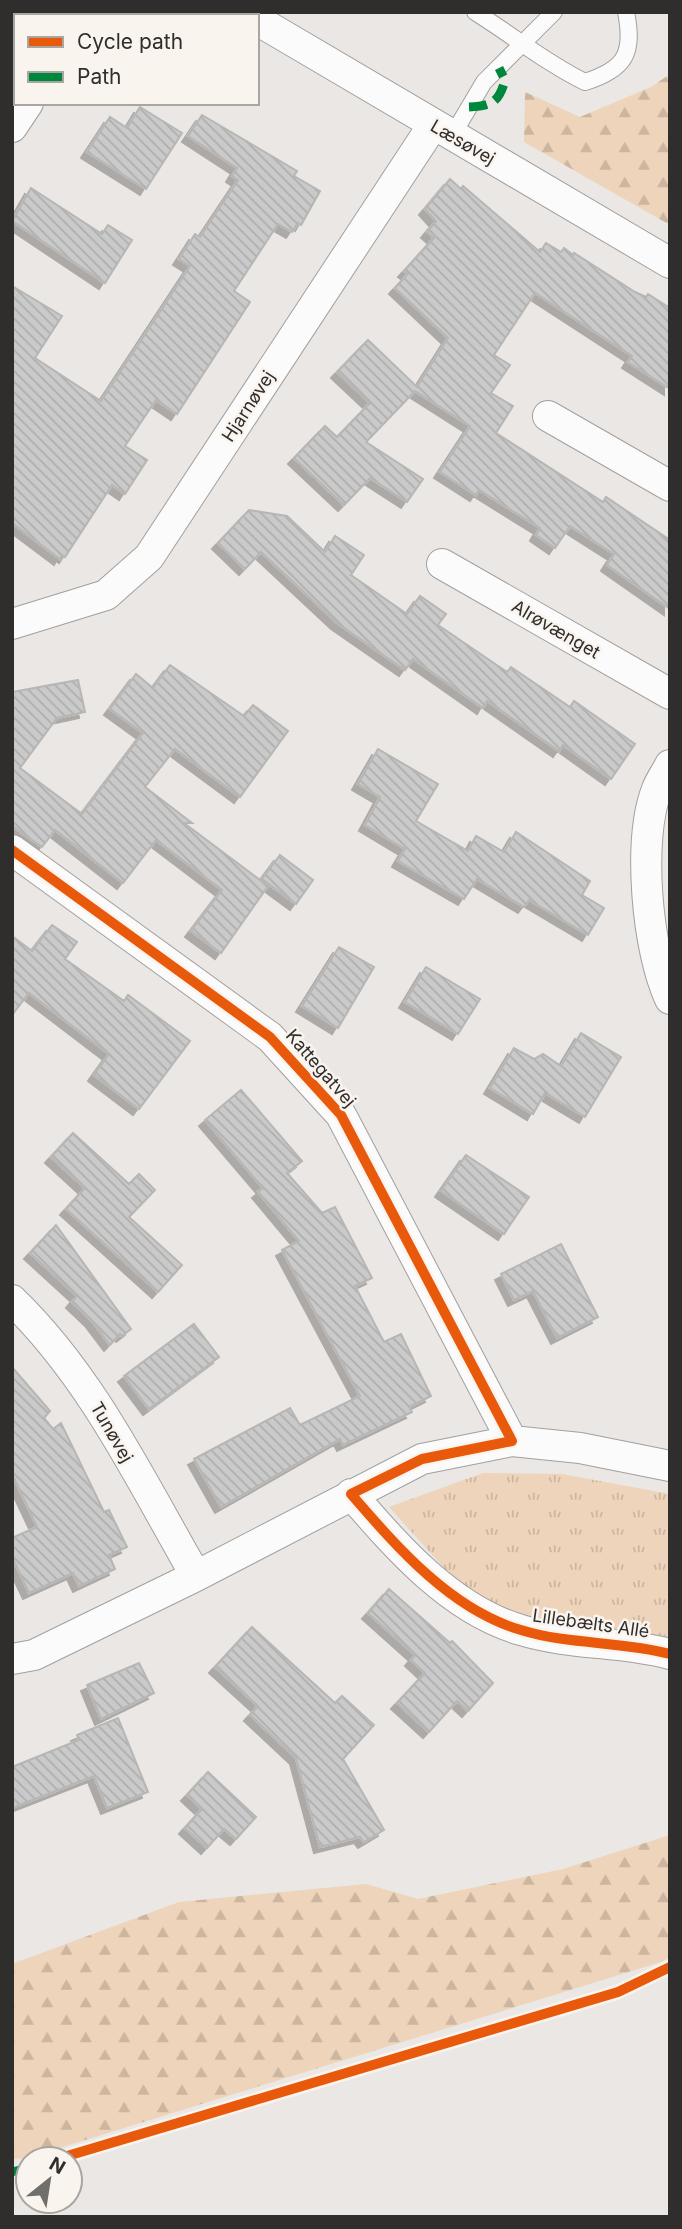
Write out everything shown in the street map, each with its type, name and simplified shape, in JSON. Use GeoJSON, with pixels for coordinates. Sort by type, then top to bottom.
{"type":"FeatureCollection","features":[{"type":"Feature","properties":{"kind":"street","name":"Læsøvej"},"geometry":{"type":"LineString","coordinates":[[259,21],[670,262]]}},
{"type":"Feature","properties":{"kind":"street"},"geometry":{"type":"LineString","coordinates":[[12,127],[27,105]]}},
{"type":"Feature","properties":{"kind":"street","name":"Hjarnøvej"},"geometry":{"type":"LineString","coordinates":[[12,624],[106,595],[149,557],[443,130]]}},
{"type":"Feature","properties":{"kind":"street"},"geometry":{"type":"LineString","coordinates":[[548,416],[670,486]]}},
{"type":"Feature","properties":{"kind":"street","name":"Alrøvænget"},"geometry":{"type":"LineString","coordinates":[[442,564],[670,694]]}},
{"type":"Feature","properties":{"kind":"street"},"geometry":{"type":"LineString","coordinates":[[670,765],[656,790],[645,850],[659,975],[670,999]]}},
{"type":"Feature","properties":{"kind":"street","name":"Kattegatvej"},"geometry":{"type":"LineString","coordinates":[[12,850],[270,1037],[341,1115],[512,1441]]}},
{"type":"Feature","properties":{"kind":"street","name":"Tunøvej"},"geometry":{"type":"LineString","coordinates":[[12,1300],[34,1321],[89,1392],[195,1576]]}},
{"type":"Feature","properties":{"kind":"street"},"geometry":{"type":"LineString","coordinates":[[12,1659],[34,1654],[195,1576],[422,1459],[512,1441],[580,1448],[670,1466]]}},
{"type":"Feature","properties":{"kind":"street","name":"Lillebælts Allé"},"geometry":{"type":"LineString","coordinates":[[351,1494],[397,1547],[473,1611],[522,1631],[670,1654]]}},
{"type":"Feature","properties":{"kind":"lane"},"geometry":{"type":"LineString","coordinates":[[475,12],[525,43],[555,68],[585,82],[608,75],[625,60],[631,37],[626,12]]}},
{"type":"Feature","properties":{"kind":"lane"},"geometry":{"type":"LineString","coordinates":[[443,130],[484,82],[554,12]]}},
{"type":"Feature","properties":{"kind":"green space"},"geometry":{"type":"Polygon","coordinates":[[[670,74],[670,225],[524,142],[525,92],[580,117],[651,87],[670,74]]]}},
{"type":"Feature","properties":{"kind":"green space"},"geometry":{"type":"Polygon","coordinates":[[[483,1473],[562,1474],[670,1494],[670,1642],[517,1616],[455,1580],[389,1507],[483,1473]]]}},
{"type":"Feature","properties":{"kind":"green space"},"geometry":{"type":"Polygon","coordinates":[[[670,1835],[670,1957],[69,2145],[14,2145],[12,2159],[12,1964],[179,1902],[366,1884],[418,1899],[563,1869],[670,1835]]]}},
{"type":"Feature","properties":{"kind":"building"},"geometry":{"type":"Polygon","coordinates":[[[140,107],[182,133],[146,189],[87,152],[110,117],[127,128],[140,107]]]}},
{"type":"Feature","properties":{"kind":"building"},"geometry":{"type":"Polygon","coordinates":[[[202,115],[297,171],[294,176],[320,191],[301,225],[298,223],[292,232],[278,224],[234,291],[250,302],[177,414],[156,400],[125,446],[147,460],[125,494],[112,485],[65,557],[62,555],[60,559],[12,523],[12,286],[62,316],[35,358],[101,401],[190,266],[179,259],[195,234],[200,237],[238,180],[232,176],[237,168],[188,136],[202,115]]]}},
{"type":"Feature","properties":{"kind":"building"},"geometry":{"type":"Polygon","coordinates":[[[450,179],[461,189],[463,186],[540,252],[546,243],[561,252],[564,248],[635,292],[646,297],[648,294],[670,308],[670,389],[628,362],[632,356],[535,293],[494,355],[510,365],[491,393],[513,406],[496,433],[603,502],[606,497],[670,540],[670,609],[607,565],[614,554],[570,526],[555,548],[536,535],[540,528],[479,490],[476,495],[440,472],[470,426],[415,391],[366,442],[423,479],[407,502],[370,478],[344,505],[294,458],[325,426],[337,437],[370,403],[337,372],[368,340],[417,387],[448,338],[395,288],[408,274],[404,271],[434,238],[427,232],[436,221],[425,209],[450,179]]]}},
{"type":"Feature","properties":{"kind":"building"},"geometry":{"type":"Polygon","coordinates":[[[31,188],[102,234],[108,225],[132,240],[105,283],[12,221],[31,188]]]}},
{"type":"Feature","properties":{"kind":"building"},"geometry":{"type":"Polygon","coordinates":[[[249,510],[287,516],[325,552],[335,536],[364,555],[351,575],[407,614],[420,596],[446,614],[438,625],[507,672],[511,667],[570,707],[574,701],[635,744],[611,779],[563,745],[559,751],[487,701],[483,708],[413,659],[405,670],[337,623],[261,552],[245,569],[218,543],[249,510]]]}},
{"type":"Feature","properties":{"kind":"building"},"geometry":{"type":"Polygon","coordinates":[[[170,665],[244,716],[253,705],[288,731],[240,797],[175,749],[145,787],[192,823],[184,823],[268,886],[221,953],[191,931],[222,890],[156,840],[123,883],[55,830],[42,847],[12,826],[12,692],[78,680],[85,712],[57,718],[20,768],[82,814],[143,733],[110,709],[136,674],[153,688],[170,665]]]}},
{"type":"Feature","properties":{"kind":"building"},"geometry":{"type":"Polygon","coordinates":[[[378,749],[438,784],[416,821],[468,851],[476,836],[504,852],[516,832],[590,881],[582,895],[604,908],[588,935],[529,900],[524,907],[477,879],[464,899],[398,861],[405,849],[365,825],[380,797],[358,784],[378,749]]]}},
{"type":"Feature","properties":{"kind":"building"},"geometry":{"type":"Polygon","coordinates":[[[280,855],[313,880],[296,904],[262,879],[280,855]]]}},
{"type":"Feature","properties":{"kind":"building"},"geometry":{"type":"Polygon","coordinates":[[[52,925],[77,942],[65,959],[124,1001],[128,995],[190,1041],[139,1109],[94,1075],[109,1054],[29,993],[12,1015],[12,936],[32,951],[52,925]]]}},
{"type":"Feature","properties":{"kind":"building"},"geometry":{"type":"Polygon","coordinates":[[[339,947],[374,967],[338,1028],[302,1006],[339,947]]]}},
{"type":"Feature","properties":{"kind":"building"},"geometry":{"type":"Polygon","coordinates":[[[426,967],[480,999],[458,1034],[405,1002],[426,967]]]}},
{"type":"Feature","properties":{"kind":"building"},"geometry":{"type":"Polygon","coordinates":[[[581,1033],[621,1057],[585,1117],[545,1093],[533,1114],[490,1088],[514,1048],[534,1059],[543,1054],[561,1066],[581,1033]]]}},
{"type":"Feature","properties":{"kind":"building"},"geometry":{"type":"Polygon","coordinates":[[[241,1090],[302,1161],[287,1173],[322,1213],[335,1207],[372,1278],[355,1286],[384,1342],[401,1334],[431,1396],[409,1407],[412,1412],[343,1445],[340,1439],[221,1507],[194,1459],[290,1408],[300,1425],[360,1396],[282,1250],[299,1241],[258,1192],[263,1188],[205,1120],[241,1090]]]}},
{"type":"Feature","properties":{"kind":"building"},"geometry":{"type":"Polygon","coordinates":[[[73,1133],[129,1184],[139,1174],[155,1190],[129,1217],[182,1265],[158,1292],[66,1209],[85,1188],[51,1157],[73,1133]]]}},
{"type":"Feature","properties":{"kind":"building"},"geometry":{"type":"Polygon","coordinates":[[[466,1155],[529,1197],[504,1234],[441,1191],[466,1155]]]}},
{"type":"Feature","properties":{"kind":"building"},"geometry":{"type":"Polygon","coordinates":[[[56,1225],[131,1329],[122,1336],[120,1334],[110,1345],[91,1320],[72,1302],[77,1296],[30,1253],[56,1225]]]}},
{"type":"Feature","properties":{"kind":"building"},"geometry":{"type":"Polygon","coordinates":[[[561,1244],[598,1317],[557,1338],[533,1291],[514,1300],[501,1274],[561,1244]]]}},
{"type":"Feature","properties":{"kind":"building"},"geometry":{"type":"Polygon","coordinates":[[[194,1324],[219,1357],[149,1409],[124,1376],[194,1324]]]}},
{"type":"Feature","properties":{"kind":"building"},"geometry":{"type":"Polygon","coordinates":[[[12,1367],[50,1411],[44,1418],[53,1429],[61,1423],[104,1512],[109,1510],[127,1547],[109,1555],[115,1569],[79,1586],[73,1573],[29,1593],[12,1557],[12,1538],[37,1527],[12,1474],[12,1367]]]}},
{"type":"Feature","properties":{"kind":"building"},"geometry":{"type":"Polygon","coordinates":[[[389,1589],[450,1643],[452,1641],[493,1683],[468,1711],[457,1701],[429,1732],[397,1703],[425,1673],[411,1660],[415,1655],[368,1613],[389,1589]]]}},
{"type":"Feature","properties":{"kind":"building"},"geometry":{"type":"Polygon","coordinates":[[[252,1627],[335,1703],[342,1696],[374,1725],[343,1759],[384,1830],[364,1842],[360,1837],[320,1847],[296,1758],[250,1715],[258,1706],[215,1667],[252,1627]]]}},
{"type":"Feature","properties":{"kind":"building"},"geometry":{"type":"Polygon","coordinates":[[[139,1663],[154,1693],[101,1719],[87,1685],[139,1663]]]}},
{"type":"Feature","properties":{"kind":"building"},"geometry":{"type":"Polygon","coordinates":[[[118,1718],[148,1792],[107,1808],[94,1776],[12,1808],[12,1767],[79,1740],[77,1735],[118,1718]]]}},
{"type":"Feature","properties":{"kind":"building"},"geometry":{"type":"Polygon","coordinates":[[[208,1772],[256,1817],[236,1839],[224,1829],[207,1848],[185,1828],[202,1809],[187,1795],[208,1772]]]}},
{"type":"Feature","properties":{"kind":"marked path"},"geometry":{"type":"LineString","coordinates":[[469,107],[489,104],[497,98],[505,80],[499,68]]}},
{"type":"Feature","properties":{"kind":"cycle path"},"geometry":{"type":"LineString","coordinates":[[12,850],[270,1037],[341,1115],[512,1441],[422,1459],[351,1494],[387,1535],[427,1574],[471,1608],[495,1621],[539,1635],[670,1654]]}},
{"type":"Feature","properties":{"kind":"cycle path"},"geometry":{"type":"LineString","coordinates":[[84,2151],[618,1992],[670,1967]]}}]}
